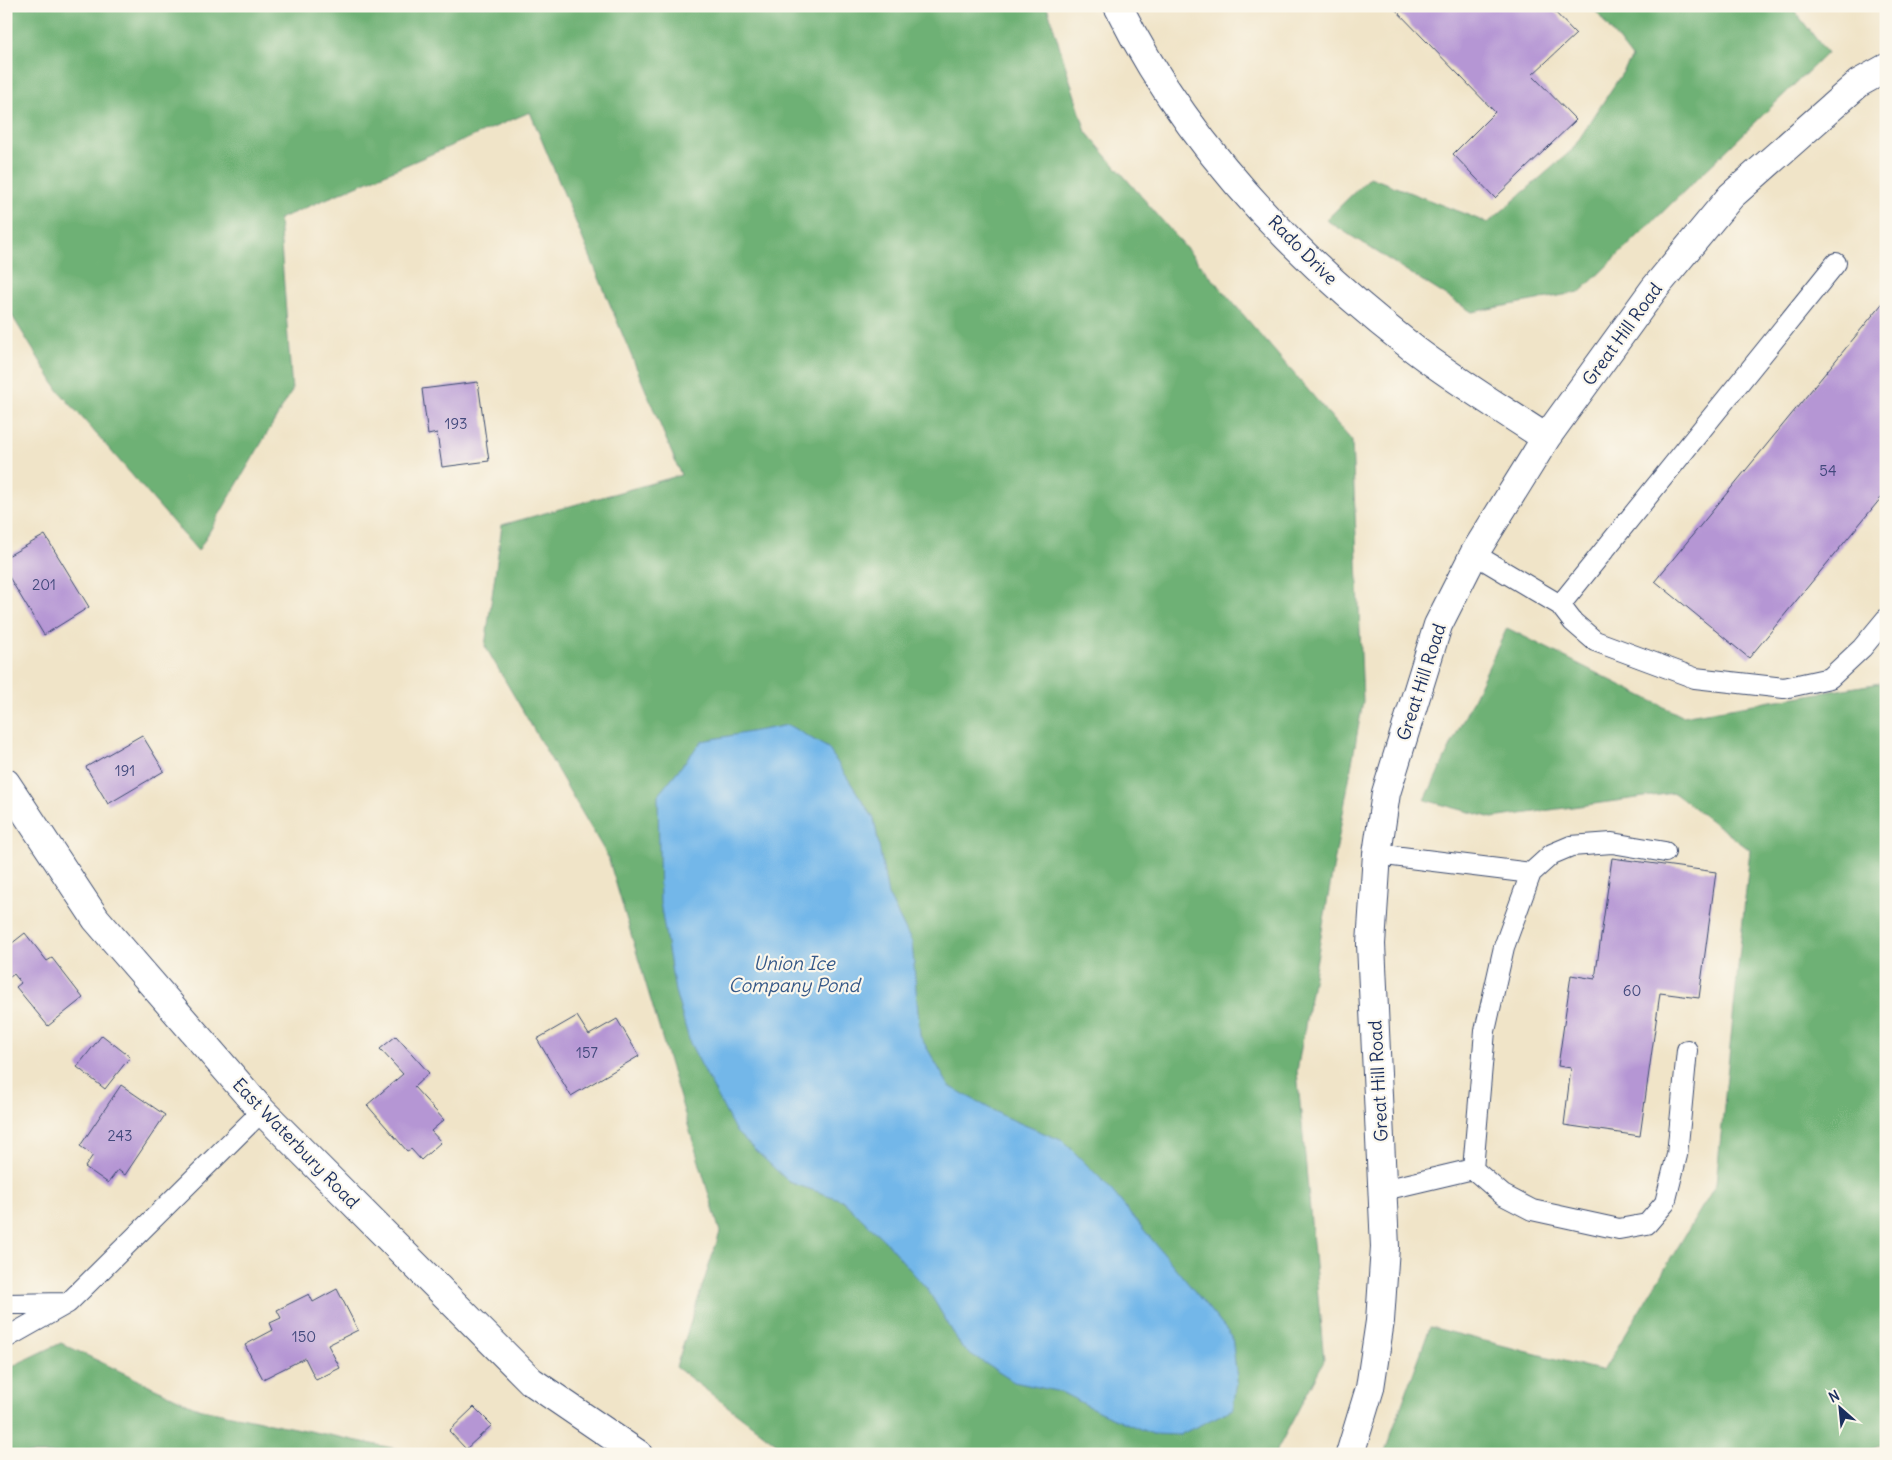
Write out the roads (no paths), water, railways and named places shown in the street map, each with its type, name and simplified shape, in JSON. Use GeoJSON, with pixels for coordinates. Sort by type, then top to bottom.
{"type":"FeatureCollection","features":[{"type":"Feature","properties":{"kind":"street","name":"Rado Drive"},"geometry":{"type":"LineString","coordinates":[[1118,6],[1164,86],[1219,163],[1315,266],[1415,350],[1546,438]]}},
{"type":"Feature","properties":{"kind":"street","name":"Great Hill Road"},"geometry":{"type":"LineString","coordinates":[[1350,1454],[1370,1388],[1380,1321],[1385,1248],[1384,1190],[1371,944],[1377,854],[1386,793],[1438,625],[1474,554],[1546,438],[1654,289],[1731,196],[1859,83],[1886,68]]}},
{"type":"Feature","properties":{"kind":"street","name":"East Waterbury Road"},"geometry":{"type":"LineString","coordinates":[[6,783],[96,919],[262,1111],[531,1381],[638,1454]]}},
{"type":"Feature","properties":{"kind":"lane"},"geometry":{"type":"LineString","coordinates":[[1560,605],[1836,264]]}},
{"type":"Feature","properties":{"kind":"lane"},"geometry":{"type":"LineString","coordinates":[[1474,554],[1560,605],[1573,622],[1595,641],[1695,678],[1784,688],[1830,678],[1862,648],[1886,619]]}},
{"type":"Feature","properties":{"kind":"lane"},"geometry":{"type":"LineString","coordinates":[[1473,1169],[1485,1030],[1504,948],[1530,872],[1552,854],[1571,846],[1612,843],[1665,852]]}},
{"type":"Feature","properties":{"kind":"lane"},"geometry":{"type":"LineString","coordinates":[[1377,854],[1530,872]]}},
{"type":"Feature","properties":{"kind":"lane"},"geometry":{"type":"LineString","coordinates":[[1473,1169],[1503,1194],[1532,1210],[1619,1229],[1647,1224],[1665,1203],[1677,1156],[1687,1050]]}},
{"type":"Feature","properties":{"kind":"lane"},"geometry":{"type":"LineString","coordinates":[[6,1338],[68,1303],[262,1111]]}},
{"type":"Feature","properties":{"kind":"lane"},"geometry":{"type":"LineString","coordinates":[[1384,1190],[1473,1169]]}},
{"type":"Feature","properties":{"kind":"lane"},"geometry":{"type":"LineString","coordinates":[[6,1304],[68,1303]]}},
{"type":"Feature","properties":{"kind":"water","name":"Union Ice Company Pond"},"geometry":{"type":"Polygon","coordinates":[[[788,725],[828,748],[874,819],[888,895],[912,943],[920,1036],[949,1086],[1005,1117],[1063,1141],[1107,1185],[1232,1337],[1237,1380],[1233,1409],[1179,1435],[1152,1434],[1100,1412],[1061,1392],[1014,1382],[963,1349],[928,1290],[885,1241],[842,1200],[789,1182],[736,1132],[690,1043],[675,991],[660,902],[658,795],[702,741],[788,725]]]}}]}
